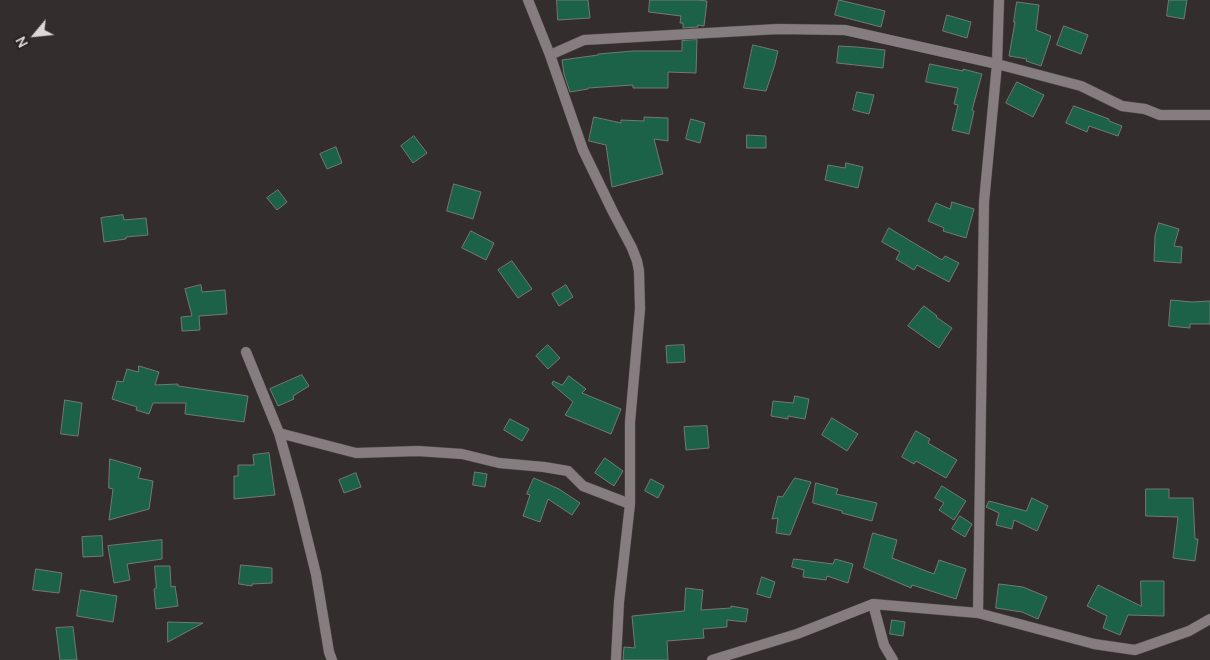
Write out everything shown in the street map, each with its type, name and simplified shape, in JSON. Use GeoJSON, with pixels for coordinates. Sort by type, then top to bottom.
{"type":"FeatureCollection","features":[{"type":"Feature","properties":{"kind":"street"},"geometry":{"type":"LineString","coordinates":[[528,0],[550,55],[583,150],[637,261],[639,271],[640,309],[630,422],[630,504],[619,602],[616,660]]}},
{"type":"Feature","properties":{"kind":"street"},"geometry":{"type":"LineString","coordinates":[[978,613],[984,202],[997,64],[999,0]]}},
{"type":"Feature","properties":{"kind":"street"},"geometry":{"type":"LineString","coordinates":[[550,55],[584,40],[778,29],[845,30],[997,64],[1081,86],[1122,106],[1145,109],[1160,115],[1210,115]]}},
{"type":"Feature","properties":{"kind":"street"},"geometry":{"type":"LineString","coordinates":[[246,352],[279,433],[298,501],[316,574],[332,660]]}},
{"type":"Feature","properties":{"kind":"street"},"geometry":{"type":"LineString","coordinates":[[279,433],[356,453],[418,451],[462,454],[500,463],[568,471],[583,486],[630,504]]}},
{"type":"Feature","properties":{"kind":"street"},"geometry":{"type":"LineString","coordinates":[[873,604],[884,645],[893,660]]}},
{"type":"Feature","properties":{"kind":"street"},"geometry":{"type":"LineString","coordinates":[[712,660],[797,634],[873,604],[978,613],[1094,644],[1135,650],[1189,631],[1210,619]]}},
{"type":"Feature","properties":{"kind":"building"},"geometry":{"type":"Polygon","coordinates":[[[557,0],[588,0],[590,18],[558,20],[557,0]]]}},
{"type":"Feature","properties":{"kind":"building"},"geometry":{"type":"Polygon","coordinates":[[[650,0],[707,1],[704,26],[698,25],[698,27],[683,28],[683,23],[680,23],[681,16],[649,12],[650,0]]]}},
{"type":"Feature","properties":{"kind":"building"},"geometry":{"type":"Polygon","coordinates":[[[839,0],[885,11],[881,27],[835,15],[839,0]]]}},
{"type":"Feature","properties":{"kind":"building"},"geometry":{"type":"Polygon","coordinates":[[[1169,0],[1187,0],[1184,19],[1167,16],[1169,0]]]}},
{"type":"Feature","properties":{"kind":"building"},"geometry":{"type":"Polygon","coordinates":[[[1017,2],[1039,5],[1036,30],[1051,36],[1041,66],[1026,61],[1027,59],[1009,56],[1017,2]]]}},
{"type":"Feature","properties":{"kind":"building"},"geometry":{"type":"Polygon","coordinates":[[[947,15],[971,22],[967,38],[943,31],[947,15]]]}},
{"type":"Feature","properties":{"kind":"building"},"geometry":{"type":"Polygon","coordinates":[[[1064,26],[1088,35],[1081,54],[1057,45],[1064,26]]]}},
{"type":"Feature","properties":{"kind":"building"},"geometry":{"type":"Polygon","coordinates":[[[697,40],[696,73],[668,72],[668,88],[633,88],[633,85],[588,88],[570,92],[564,74],[562,60],[633,51],[682,51],[682,41],[697,40]]]}},
{"type":"Feature","properties":{"kind":"building"},"geometry":{"type":"Polygon","coordinates":[[[753,45],[778,51],[766,91],[744,88],[753,45]]]}},
{"type":"Feature","properties":{"kind":"building"},"geometry":{"type":"Polygon","coordinates":[[[839,46],[885,50],[883,68],[837,63],[839,46]]]}},
{"type":"Feature","properties":{"kind":"building"},"geometry":{"type":"Polygon","coordinates":[[[930,64],[982,74],[972,110],[974,111],[969,134],[952,130],[958,105],[954,104],[958,88],[926,82],[930,64]]]}},
{"type":"Feature","properties":{"kind":"building"},"geometry":{"type":"Polygon","coordinates":[[[1017,82],[1044,95],[1033,117],[1006,103],[1017,82]]]}},
{"type":"Feature","properties":{"kind":"building"},"geometry":{"type":"Polygon","coordinates":[[[857,92],[874,95],[869,114],[853,110],[857,92]]]}},
{"type":"Feature","properties":{"kind":"building"},"geometry":{"type":"Polygon","coordinates":[[[1074,106],[1122,126],[1118,136],[1089,126],[1087,132],[1066,123],[1074,106]]]}},
{"type":"Feature","properties":{"kind":"building"},"geometry":{"type":"Polygon","coordinates":[[[594,117],[621,123],[621,120],[644,121],[644,117],[668,118],[668,141],[654,139],[663,174],[612,187],[606,145],[589,141],[594,117]]]}},
{"type":"Feature","properties":{"kind":"building"},"geometry":{"type":"Polygon","coordinates":[[[691,119],[705,123],[700,143],[686,139],[691,119]]]}},
{"type":"Feature","properties":{"kind":"building"},"geometry":{"type":"Polygon","coordinates":[[[747,135],[766,136],[766,148],[747,148],[747,135]]]}},
{"type":"Feature","properties":{"kind":"building"},"geometry":{"type":"Polygon","coordinates":[[[414,136],[427,153],[413,163],[401,146],[414,136]]]}},
{"type":"Feature","properties":{"kind":"building"},"geometry":{"type":"Polygon","coordinates":[[[336,147],[342,163],[327,169],[320,154],[336,147]]]}},
{"type":"Feature","properties":{"kind":"building"},"geometry":{"type":"Polygon","coordinates":[[[846,163],[863,167],[858,188],[825,180],[828,165],[845,168],[846,163]]]}},
{"type":"Feature","properties":{"kind":"building"},"geometry":{"type":"Polygon","coordinates":[[[454,184],[481,192],[473,219],[447,211],[454,184]]]}},
{"type":"Feature","properties":{"kind":"building"},"geometry":{"type":"Polygon","coordinates":[[[278,190],[287,202],[277,210],[267,198],[278,190]]]}},
{"type":"Feature","properties":{"kind":"building"},"geometry":{"type":"Polygon","coordinates":[[[952,202],[974,209],[966,238],[943,231],[944,228],[928,221],[936,203],[950,209],[952,202]]]}},
{"type":"Feature","properties":{"kind":"building"},"geometry":{"type":"Polygon","coordinates":[[[123,215],[124,220],[146,218],[148,235],[104,242],[101,218],[123,215]]]}},
{"type":"Feature","properties":{"kind":"building"},"geometry":{"type":"Polygon","coordinates":[[[1159,223],[1179,229],[1174,246],[1182,247],[1181,263],[1154,261],[1155,236],[1159,223]]]}},
{"type":"Feature","properties":{"kind":"building"},"geometry":{"type":"Polygon","coordinates":[[[889,228],[942,260],[945,256],[959,263],[949,282],[917,265],[914,270],[896,259],[900,252],[882,242],[889,228]]]}},
{"type":"Feature","properties":{"kind":"building"},"geometry":{"type":"Polygon","coordinates":[[[471,231],[494,243],[486,260],[462,248],[471,231]]]}},
{"type":"Feature","properties":{"kind":"building"},"geometry":{"type":"Polygon","coordinates":[[[512,261],[532,289],[518,298],[498,270],[512,261]]]}},
{"type":"Feature","properties":{"kind":"building"},"geometry":{"type":"Polygon","coordinates":[[[201,285],[202,292],[225,290],[227,314],[199,316],[200,330],[182,331],[181,317],[192,316],[185,289],[201,285]]]}},
{"type":"Feature","properties":{"kind":"building"},"geometry":{"type":"Polygon","coordinates":[[[566,285],[573,297],[559,306],[552,294],[566,285]]]}},
{"type":"Feature","properties":{"kind":"building"},"geometry":{"type":"Polygon","coordinates":[[[1171,300],[1210,301],[1210,324],[1190,324],[1190,328],[1169,326],[1171,300]]]}},
{"type":"Feature","properties":{"kind":"building"},"geometry":{"type":"Polygon","coordinates":[[[924,306],[952,328],[939,348],[908,326],[924,306]]]}},
{"type":"Feature","properties":{"kind":"building"},"geometry":{"type":"Polygon","coordinates":[[[548,345],[560,358],[548,369],[536,356],[548,345]]]}},
{"type":"Feature","properties":{"kind":"building"},"geometry":{"type":"Polygon","coordinates":[[[684,345],[685,362],[667,363],[666,346],[684,345]]]}},
{"type":"Feature","properties":{"kind":"building"},"geometry":{"type":"Polygon","coordinates":[[[139,366],[159,372],[155,385],[178,384],[178,386],[248,396],[244,422],[185,414],[186,403],[153,403],[149,414],[136,410],[137,407],[112,399],[117,381],[123,382],[127,369],[138,372],[139,366]]]}},
{"type":"Feature","properties":{"kind":"building"},"geometry":{"type":"Polygon","coordinates":[[[302,375],[309,386],[293,396],[294,399],[278,406],[270,389],[302,375]]]}},
{"type":"Feature","properties":{"kind":"building"},"geometry":{"type":"Polygon","coordinates":[[[569,376],[586,389],[582,393],[621,409],[611,434],[565,415],[573,402],[552,384],[553,381],[562,385],[569,376]]]}},
{"type":"Feature","properties":{"kind":"building"},"geometry":{"type":"Polygon","coordinates":[[[795,396],[809,399],[805,419],[771,416],[773,401],[793,403],[795,396]]]}},
{"type":"Feature","properties":{"kind":"building"},"geometry":{"type":"Polygon","coordinates":[[[65,400],[82,403],[78,436],[61,434],[65,400]]]}},
{"type":"Feature","properties":{"kind":"building"},"geometry":{"type":"Polygon","coordinates":[[[832,418],[858,434],[847,451],[822,435],[832,418]]]}},
{"type":"Feature","properties":{"kind":"building"},"geometry":{"type":"Polygon","coordinates":[[[510,419],[529,429],[522,441],[504,430],[510,419]]]}},
{"type":"Feature","properties":{"kind":"building"},"geometry":{"type":"Polygon","coordinates":[[[707,426],[709,448],[686,450],[684,427],[707,426]]]}},
{"type":"Feature","properties":{"kind":"building"},"geometry":{"type":"Polygon","coordinates":[[[916,431],[930,439],[928,443],[957,460],[946,478],[916,461],[914,464],[902,457],[916,431]]]}},
{"type":"Feature","properties":{"kind":"building"},"geometry":{"type":"Polygon","coordinates":[[[269,453],[275,495],[234,499],[234,476],[238,476],[238,465],[254,465],[253,455],[269,453]]]}},
{"type":"Feature","properties":{"kind":"building"},"geometry":{"type":"Polygon","coordinates":[[[605,458],[623,471],[614,486],[595,473],[605,458]]]}},
{"type":"Feature","properties":{"kind":"building"},"geometry":{"type":"Polygon","coordinates":[[[110,459],[141,468],[138,478],[153,481],[149,509],[109,520],[113,489],[109,488],[110,459]]]}},
{"type":"Feature","properties":{"kind":"building"},"geometry":{"type":"Polygon","coordinates":[[[475,472],[487,474],[485,487],[473,485],[475,472]]]}},
{"type":"Feature","properties":{"kind":"building"},"geometry":{"type":"Polygon","coordinates":[[[356,473],[361,487],[344,493],[339,480],[356,473]]]}},
{"type":"Feature","properties":{"kind":"building"},"geometry":{"type":"Polygon","coordinates":[[[534,478],[559,489],[580,503],[572,515],[548,499],[540,522],[523,516],[530,495],[527,494],[534,478]]]}},
{"type":"Feature","properties":{"kind":"building"},"geometry":{"type":"Polygon","coordinates":[[[795,478],[811,482],[790,535],[776,533],[778,518],[772,519],[778,496],[782,497],[795,478]]]}},
{"type":"Feature","properties":{"kind":"building"},"geometry":{"type":"Polygon","coordinates":[[[651,479],[664,486],[658,498],[645,491],[651,479]]]}},
{"type":"Feature","properties":{"kind":"building"},"geometry":{"type":"Polygon","coordinates":[[[816,483],[838,489],[836,494],[877,503],[872,521],[813,503],[816,483]]]}},
{"type":"Feature","properties":{"kind":"building"},"geometry":{"type":"Polygon","coordinates":[[[942,486],[966,501],[954,520],[939,510],[944,503],[935,498],[942,486]]]}},
{"type":"Feature","properties":{"kind":"building"},"geometry":{"type":"Polygon","coordinates":[[[1146,489],[1169,489],[1169,498],[1193,498],[1195,539],[1198,539],[1195,561],[1173,558],[1178,517],[1146,516],[1146,489]]]}},
{"type":"Feature","properties":{"kind":"building"},"geometry":{"type":"Polygon","coordinates":[[[1032,498],[1048,506],[1037,531],[1014,520],[1012,529],[996,525],[999,513],[986,507],[989,501],[1026,511],[1032,498]]]}},
{"type":"Feature","properties":{"kind":"building"},"geometry":{"type":"Polygon","coordinates":[[[960,516],[972,524],[965,537],[952,529],[960,516]]]}},
{"type":"Feature","properties":{"kind":"building"},"geometry":{"type":"Polygon","coordinates":[[[873,533],[897,540],[892,558],[934,574],[939,560],[966,569],[956,599],[912,585],[911,588],[864,568],[873,533]]]}},
{"type":"Feature","properties":{"kind":"building"},"geometry":{"type":"Polygon","coordinates":[[[102,536],[103,556],[83,557],[82,537],[102,536]]]}},
{"type":"Feature","properties":{"kind":"building"},"geometry":{"type":"Polygon","coordinates":[[[162,540],[162,559],[127,564],[130,580],[114,583],[108,546],[162,540]]]}},
{"type":"Feature","properties":{"kind":"building"},"geometry":{"type":"Polygon","coordinates":[[[794,559],[833,564],[835,559],[853,564],[848,583],[827,576],[826,580],[803,577],[804,570],[792,567],[794,559]]]}},
{"type":"Feature","properties":{"kind":"building"},"geometry":{"type":"Polygon","coordinates":[[[241,565],[272,568],[272,583],[252,584],[252,586],[239,584],[241,565]]]}},
{"type":"Feature","properties":{"kind":"building"},"geometry":{"type":"Polygon","coordinates":[[[155,566],[170,566],[171,587],[175,586],[178,606],[156,609],[154,589],[156,588],[155,566]]]}},
{"type":"Feature","properties":{"kind":"building"},"geometry":{"type":"Polygon","coordinates":[[[36,569],[62,573],[59,593],[33,590],[36,569]]]}},
{"type":"Feature","properties":{"kind":"building"},"geometry":{"type":"Polygon","coordinates":[[[762,577],[775,582],[770,598],[757,594],[762,577]]]}},
{"type":"Feature","properties":{"kind":"building"},"geometry":{"type":"Polygon","coordinates":[[[1141,581],[1164,581],[1164,616],[1128,615],[1120,635],[1103,628],[1107,616],[1087,606],[1098,585],[1141,606],[1141,581]]]}},
{"type":"Feature","properties":{"kind":"building"},"geometry":{"type":"Polygon","coordinates":[[[999,584],[1023,587],[1047,597],[1038,619],[1022,612],[996,608],[999,584]]]}},
{"type":"Feature","properties":{"kind":"building"},"geometry":{"type":"Polygon","coordinates":[[[686,588],[703,590],[701,610],[731,608],[731,606],[748,609],[746,622],[727,620],[727,627],[703,629],[704,638],[667,641],[668,660],[623,660],[624,647],[635,648],[632,616],[684,611],[686,588]]]}},
{"type":"Feature","properties":{"kind":"building"},"geometry":{"type":"Polygon","coordinates":[[[81,590],[117,596],[113,622],[77,616],[81,590]]]}},
{"type":"Feature","properties":{"kind":"building"},"geometry":{"type":"Polygon","coordinates":[[[892,620],[905,622],[903,636],[890,634],[892,620]]]}},
{"type":"Feature","properties":{"kind":"building"},"geometry":{"type":"Polygon","coordinates":[[[168,622],[203,623],[168,642],[168,622]]]}},
{"type":"Feature","properties":{"kind":"building"},"geometry":{"type":"Polygon","coordinates":[[[73,627],[77,660],[60,660],[56,628],[73,627]]]}}]}
